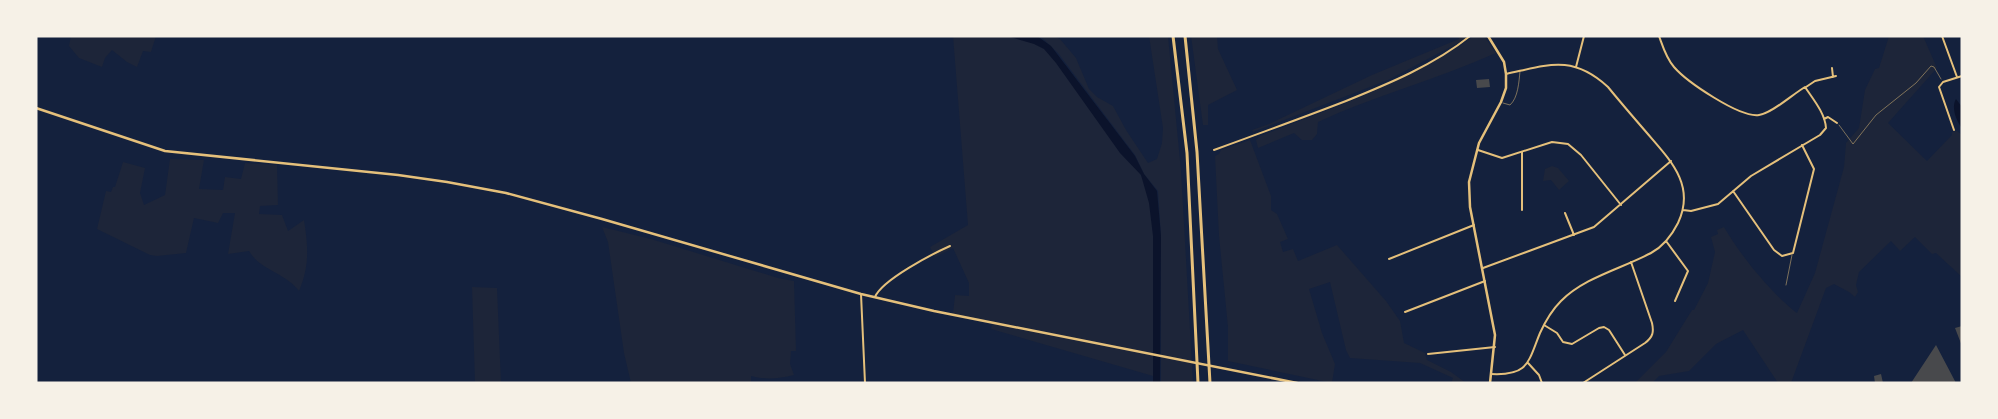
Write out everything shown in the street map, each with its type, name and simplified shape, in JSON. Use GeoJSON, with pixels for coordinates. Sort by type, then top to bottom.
{"type":"FeatureCollection","features":[{"type":"Feature","properties":{"kind":"highway"},"geometry":{"type":"LineString","coordinates":[[1173,36],[1187,153],[1198,383]]}},
{"type":"Feature","properties":{"kind":"highway"},"geometry":{"type":"LineString","coordinates":[[1185,36],[1197,152],[1210,383]]}},
{"type":"Feature","properties":{"kind":"street"},"geometry":{"type":"LineString","coordinates":[[1214,150],[1303,118],[1372,90],[1434,60],[1470,36]]}},
{"type":"Feature","properties":{"kind":"street"},"geometry":{"type":"LineString","coordinates":[[1488,36],[1501,56],[1506,74],[1506,88],[1501,102],[1476,149],[1469,182],[1470,208],[1493,320],[1495,348],[1490,383]]}},
{"type":"Feature","properties":{"kind":"street"},"geometry":{"type":"LineString","coordinates":[[1576,67],[1584,36]]}},
{"type":"Feature","properties":{"kind":"street"},"geometry":{"type":"LineString","coordinates":[[1659,36],[1669,60],[1679,72],[1696,86],[1743,114],[1755,116],[1765,114],[1815,81],[1835,76],[1832,68]]}},
{"type":"Feature","properties":{"kind":"street"},"geometry":{"type":"LineString","coordinates":[[1942,36],[1957,77]]}},
{"type":"Feature","properties":{"kind":"street"},"geometry":{"type":"LineString","coordinates":[[1491,374],[1511,373],[1527,363],[1533,356],[1544,325],[1559,303],[1575,289],[1650,254],[1666,241],[1675,229],[1683,210],[1682,185],[1677,170],[1608,87],[1576,67],[1555,64],[1506,74]]}},
{"type":"Feature","properties":{"kind":"street"},"geometry":{"type":"LineString","coordinates":[[1954,130],[1939,91],[1940,85],[1943,82],[1962,76]]}},
{"type":"Feature","properties":{"kind":"street"},"geometry":{"type":"LineString","coordinates":[[1683,210],[1718,204],[1764,167],[1824,131],[1826,128],[1824,119],[1805,87]]}},
{"type":"Feature","properties":{"kind":"street"},"geometry":{"type":"LineString","coordinates":[[36,108],[165,151],[396,175],[506,193],[861,294],[934,311],[1230,368],[1297,383]]}},
{"type":"Feature","properties":{"kind":"street"},"geometry":{"type":"LineString","coordinates":[[1824,119],[1828,117],[1837,122]]}},
{"type":"Feature","properties":{"kind":"street"},"geometry":{"type":"LineString","coordinates":[[1476,149],[1502,158],[1552,142],[1561,142],[1573,146],[1621,204]]}},
{"type":"Feature","properties":{"kind":"street"},"geometry":{"type":"LineString","coordinates":[[1733,191],[1774,250],[1782,256],[1793,254],[1814,169],[1802,145]]}},
{"type":"Feature","properties":{"kind":"street"},"geometry":{"type":"LineString","coordinates":[[1522,152],[1522,210]]}},
{"type":"Feature","properties":{"kind":"street"},"geometry":{"type":"LineString","coordinates":[[1483,268],[1598,225],[1671,161]]}},
{"type":"Feature","properties":{"kind":"street"},"geometry":{"type":"LineString","coordinates":[[1565,213],[1574,235]]}},
{"type":"Feature","properties":{"kind":"street"},"geometry":{"type":"LineString","coordinates":[[1389,258],[1474,225]]}},
{"type":"Feature","properties":{"kind":"street"},"geometry":{"type":"LineString","coordinates":[[1666,241],[1688,271],[1674,301]]}},
{"type":"Feature","properties":{"kind":"street"},"geometry":{"type":"LineString","coordinates":[[875,297],[879,289],[885,284],[909,268],[950,246]]}},
{"type":"Feature","properties":{"kind":"street"},"geometry":{"type":"LineString","coordinates":[[1583,383],[1650,340],[1653,329],[1631,262]]}},
{"type":"Feature","properties":{"kind":"street"},"geometry":{"type":"LineString","coordinates":[[1406,312],[1485,281]]}},
{"type":"Feature","properties":{"kind":"street"},"geometry":{"type":"LineString","coordinates":[[861,294],[866,383]]}},
{"type":"Feature","properties":{"kind":"street"},"geometry":{"type":"LineString","coordinates":[[1544,325],[1557,333],[1563,342],[1572,344],[1604,327],[1609,330],[1626,356]]}},
{"type":"Feature","properties":{"kind":"street"},"geometry":{"type":"LineString","coordinates":[[1428,354],[1495,348]]}},
{"type":"Feature","properties":{"kind":"street"},"geometry":{"type":"LineString","coordinates":[[1527,363],[1539,375],[1542,383]]}},
{"type":"Feature","properties":{"kind":"lane"},"geometry":{"type":"LineString","coordinates":[[1501,102],[1510,105],[1516,98],[1520,71]]}},
{"type":"Feature","properties":{"kind":"lane"},"geometry":{"type":"LineString","coordinates":[[1786,285],[1793,254]]}},
{"type":"Feature","properties":{"kind":"path"},"geometry":{"type":"LineString","coordinates":[[1837,122],[1853,144],[1876,115],[1916,82],[1931,66],[1934,67],[1943,82]]}},
{"type":"Feature","properties":{"kind":"shaded area"},"geometry":{"type":"Polygon","coordinates":[[[71,36],[156,36],[151,52],[143,51],[137,67],[112,50],[105,58],[102,67],[79,58],[69,46],[71,36]]]}},
{"type":"Feature","properties":{"kind":"shaded area"},"geometry":{"type":"Polygon","coordinates":[[[953,36],[1025,36],[1042,43],[1137,166],[1154,205],[1153,376],[991,329],[992,322],[953,314],[955,295],[969,296],[969,283],[953,248],[935,257],[930,247],[968,225],[953,36]]]}},
{"type":"Feature","properties":{"kind":"shaded area"},"geometry":{"type":"Polygon","coordinates":[[[1007,36],[1037,36],[1051,46],[1135,156],[1144,174],[1157,191],[1161,236],[1160,383],[1153,383],[1153,236],[1149,203],[1141,175],[1120,153],[1044,49],[1007,36]]]}},
{"type":"Feature","properties":{"kind":"shaded area"},"geometry":{"type":"Polygon","coordinates":[[[1040,36],[1054,36],[1060,39],[1076,58],[1089,89],[1097,97],[1113,106],[1148,163],[1157,159],[1162,143],[1163,128],[1149,36],[1168,36],[1181,171],[1193,383],[1161,383],[1161,237],[1158,191],[1144,174],[1135,155],[1058,53],[1040,36]]]}},
{"type":"Feature","properties":{"kind":"shaded area"},"geometry":{"type":"Polygon","coordinates":[[[1191,36],[1217,36],[1218,49],[1237,90],[1208,105],[1208,125],[1203,125],[1191,36]]]}},
{"type":"Feature","properties":{"kind":"shaded area"},"geometry":{"type":"Polygon","coordinates":[[[1458,36],[1466,36],[1460,42],[1388,80],[1253,132],[1252,130],[1269,124],[1372,75],[1459,39],[1458,36]]]}},
{"type":"Feature","properties":{"kind":"shaded area"},"geometry":{"type":"Polygon","coordinates":[[[1474,36],[1484,36],[1496,53],[1362,103],[1318,122],[1317,134],[1312,140],[1302,140],[1294,133],[1258,148],[1256,140],[1260,136],[1370,93],[1423,67],[1474,36]]]}},
{"type":"Feature","properties":{"kind":"shaded area"},"geometry":{"type":"Polygon","coordinates":[[[1889,36],[1923,36],[1937,68],[1888,123],[1927,161],[1952,135],[1952,132],[1957,131],[1962,135],[1962,277],[1936,253],[1932,254],[1915,237],[1900,251],[1891,241],[1859,272],[1856,285],[1858,292],[1855,297],[1834,284],[1826,288],[1791,383],[1778,383],[1743,330],[1716,344],[1689,371],[1659,376],[1652,383],[1635,383],[1666,352],[1692,310],[1694,310],[1708,283],[1715,252],[1711,237],[1718,234],[1717,230],[1724,227],[1757,273],[1797,313],[1815,273],[1844,167],[1846,143],[1859,128],[1865,90],[1875,69],[1879,68],[1889,36]]]}},
{"type":"Feature","properties":{"kind":"shaded area"},"geometry":{"type":"Polygon","coordinates":[[[1956,99],[1962,107],[1962,128],[1955,114],[1954,106],[1956,99]]]}},
{"type":"Feature","properties":{"kind":"shaded area"},"geometry":{"type":"Polygon","coordinates":[[[1250,140],[1271,196],[1271,210],[1277,214],[1288,239],[1280,242],[1283,252],[1293,249],[1298,261],[1337,245],[1386,301],[1400,321],[1404,343],[1425,353],[1427,360],[1451,372],[1466,383],[1451,383],[1453,378],[1420,363],[1350,358],[1346,350],[1330,282],[1309,289],[1322,333],[1335,364],[1332,383],[1228,361],[1228,327],[1219,236],[1215,156],[1221,150],[1250,140]]]}},
{"type":"Feature","properties":{"kind":"shaded area"},"geometry":{"type":"Polygon","coordinates":[[[170,159],[204,160],[199,189],[223,190],[225,177],[241,179],[245,163],[277,165],[278,205],[260,206],[259,214],[282,215],[288,231],[304,220],[307,256],[303,282],[299,291],[294,285],[260,263],[249,251],[228,254],[235,213],[223,213],[218,223],[194,218],[186,253],[150,255],[97,229],[106,191],[111,192],[113,187],[115,187],[123,162],[145,168],[140,193],[144,205],[165,195],[170,159]]]}},
{"type":"Feature","properties":{"kind":"shaded area"},"geometry":{"type":"Polygon","coordinates":[[[1552,166],[1558,168],[1569,181],[1559,190],[1551,180],[1543,181],[1545,169],[1552,166]]]}},
{"type":"Feature","properties":{"kind":"shaded area"},"geometry":{"type":"Polygon","coordinates":[[[602,227],[651,239],[778,278],[794,281],[796,351],[791,351],[790,364],[794,375],[772,378],[751,376],[751,383],[631,383],[624,353],[608,242],[602,227]]]}},
{"type":"Feature","properties":{"kind":"shaded area"},"geometry":{"type":"Polygon","coordinates":[[[472,287],[497,288],[501,383],[475,383],[472,287]]]}},
{"type":"Feature","properties":{"kind":"building"},"geometry":{"type":"Polygon","coordinates":[[[1489,79],[1490,87],[1477,88],[1476,80],[1489,79]]]}},
{"type":"Feature","properties":{"kind":"building"},"geometry":{"type":"Polygon","coordinates":[[[1962,326],[1962,346],[1955,328],[1962,326]]]}},
{"type":"Feature","properties":{"kind":"building"},"geometry":{"type":"Polygon","coordinates":[[[1936,345],[1956,383],[1911,383],[1936,345]]]}},
{"type":"Feature","properties":{"kind":"building"},"geometry":{"type":"Polygon","coordinates":[[[1881,374],[1883,383],[1875,383],[1874,376],[1881,374]]]}}]}
